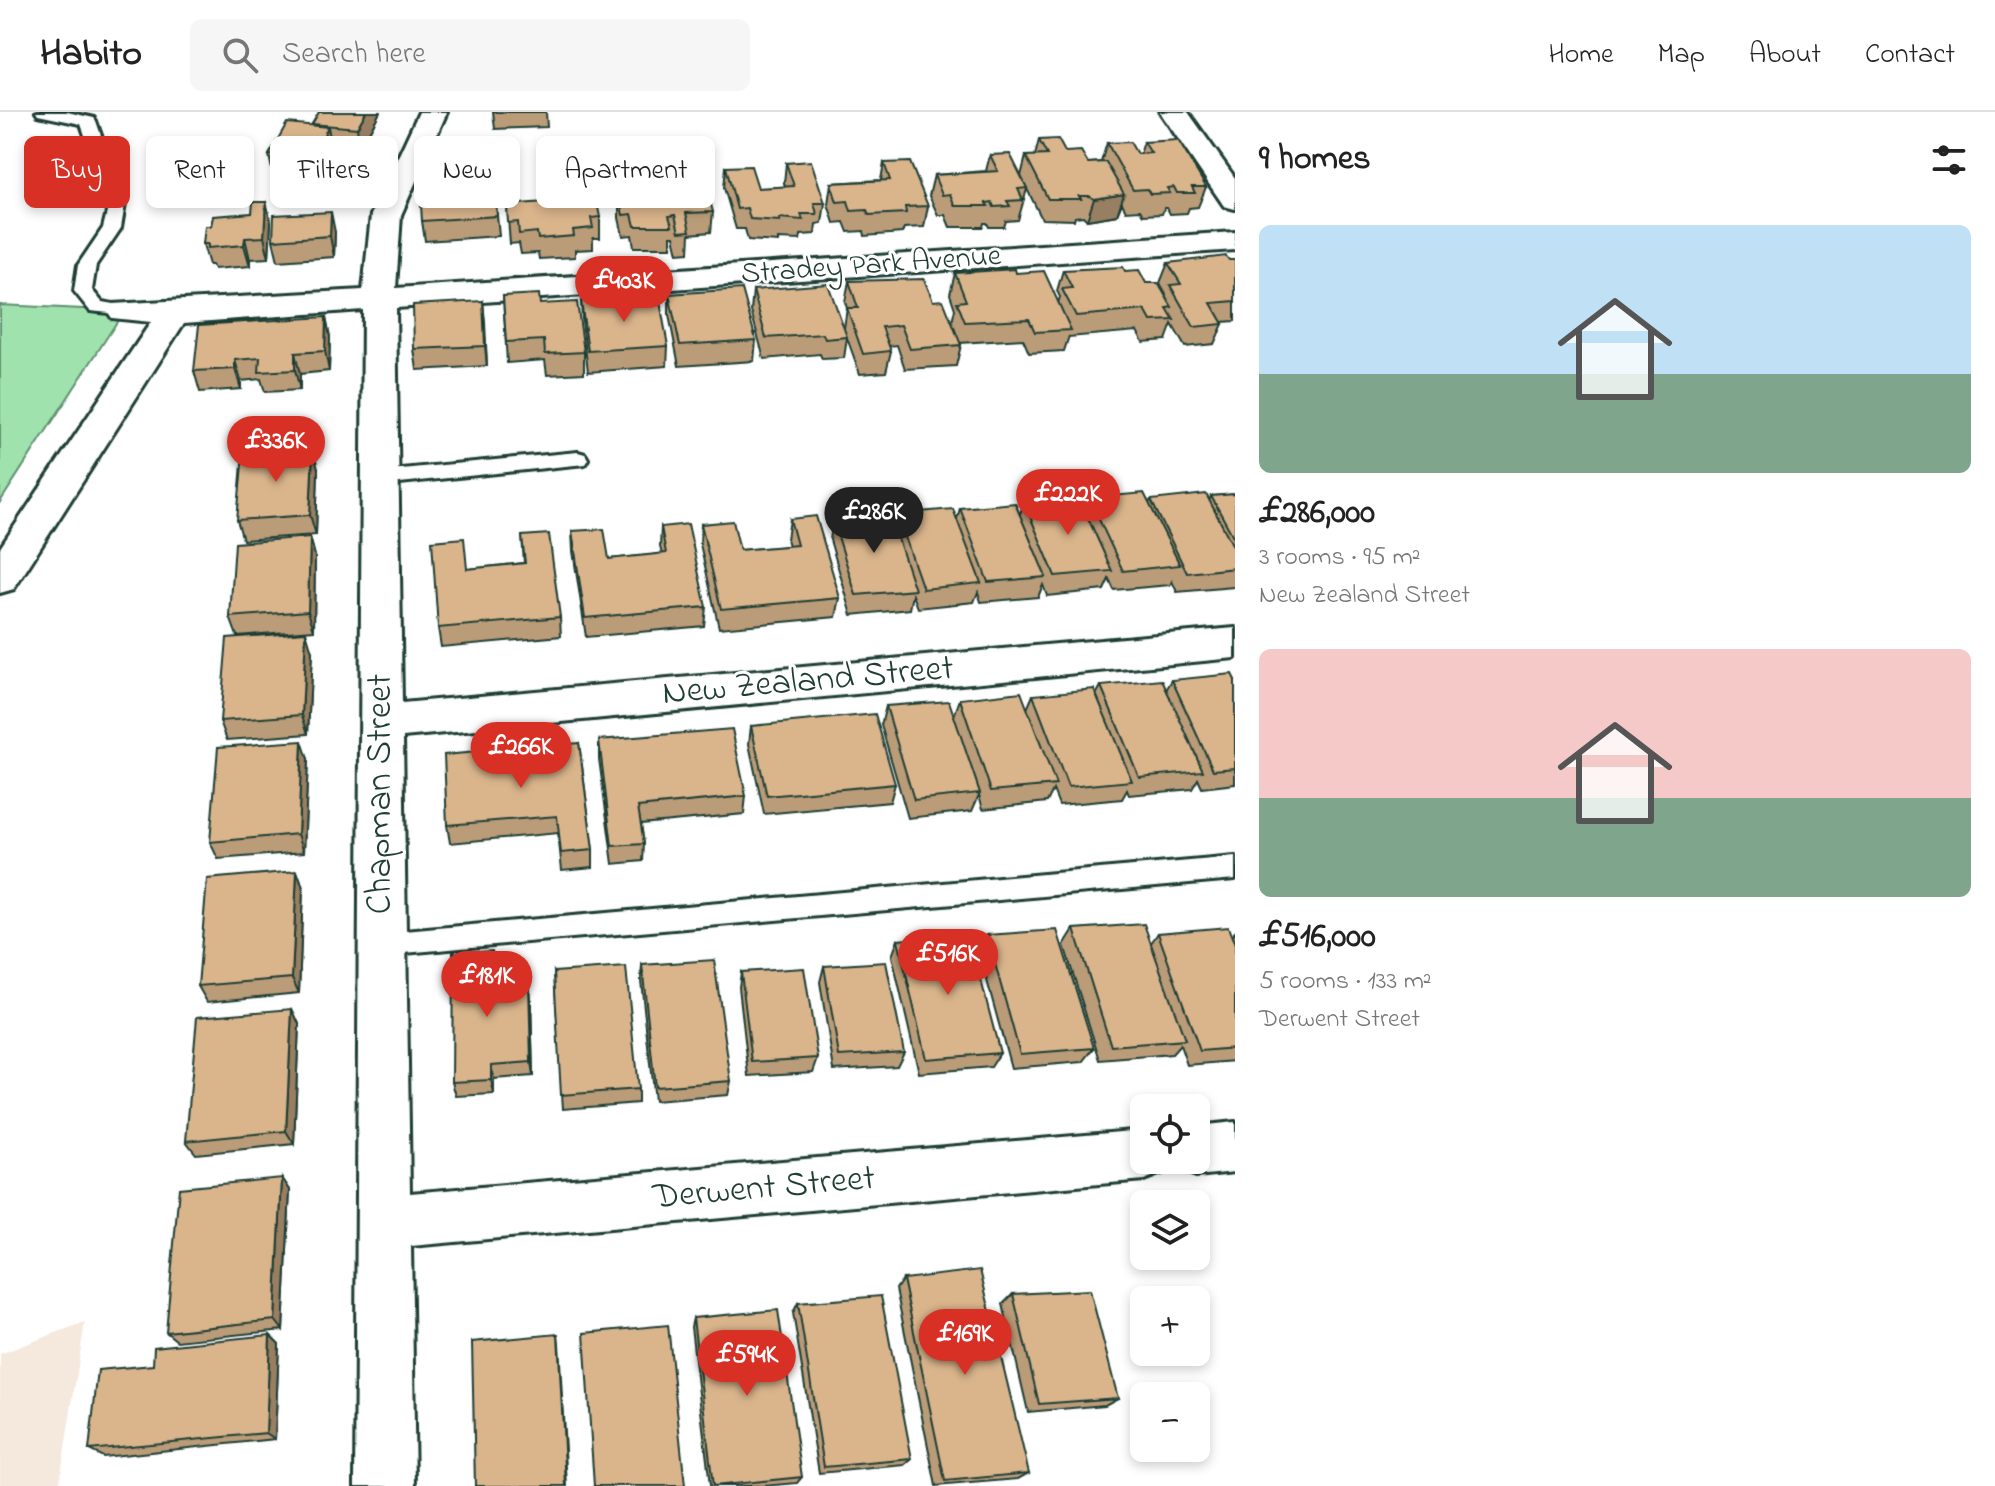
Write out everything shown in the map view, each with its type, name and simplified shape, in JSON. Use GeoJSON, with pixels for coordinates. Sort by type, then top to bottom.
{"type":"FeatureCollection","features":[{"type":"Feature","properties":{"kind":"street","name":"Chapman Street"},"geometry":{"type":"LineString","coordinates":[[385,1486],[379,299],[386,215],[433,112]]}},
{"type":"Feature","properties":{"kind":"street"},"geometry":{"type":"LineString","coordinates":[[1174,112],[1235,200]]}},
{"type":"Feature","properties":{"kind":"street","name":"Stradey Park Avenue"},"geometry":{"type":"LineString","coordinates":[[124,311],[174,313],[1235,241]]}},
{"type":"Feature","properties":{"kind":"street"},"geometry":{"type":"LineString","coordinates":[[0,579],[174,313]]}},
{"type":"Feature","properties":{"kind":"street","name":"New Zealand Street"},"geometry":{"type":"LineString","coordinates":[[381,722],[1235,643]]}},
{"type":"Feature","properties":{"kind":"street"},"geometry":{"type":"LineString","coordinates":[[1210,1150],[1235,1147]]}},
{"type":"Feature","properties":{"kind":"street","name":"Derwent Street"},"geometry":{"type":"LineString","coordinates":[[383,1222],[1130,1156]]}},
{"type":"Feature","properties":{"kind":"lane"},"geometry":{"type":"LineString","coordinates":[[44,112],[88,121],[117,204],[112,228],[87,265],[83,291],[96,307],[124,311]]}},
{"type":"Feature","properties":{"kind":"lane"},"geometry":{"type":"LineString","coordinates":[[380,478],[578,459]]}},
{"type":"Feature","properties":{"kind":"lane"},"geometry":{"type":"LineString","coordinates":[[382,944],[1235,868]]}},
{"type":"Feature","properties":{"kind":"shaded area"},"geometry":{"type":"Polygon","coordinates":[[[85,1322],[59,1486],[0,1486],[0,1354],[85,1322]]]}},
{"type":"Feature","properties":{"kind":"green space"},"geometry":{"type":"Polygon","coordinates":[[[0,305],[124,311],[0,502],[0,305]]]}},
{"type":"Feature","properties":{"kind":"building"},"geometry":{"type":"Polygon","coordinates":[[[319,112],[366,112],[357,128],[312,124],[319,112]]]}},
{"type":"Feature","properties":{"kind":"building"},"geometry":{"type":"Polygon","coordinates":[[[287,123],[328,127],[323,136],[280,136],[287,123]]]}},
{"type":"Feature","properties":{"kind":"building"},"geometry":{"type":"Polygon","coordinates":[[[1058,139],[1065,152],[1081,151],[1088,163],[1106,162],[1124,194],[1094,199],[1079,196],[1081,199],[1048,199],[1026,156],[1047,155],[1039,140],[1058,139]]]}},
{"type":"Feature","properties":{"kind":"building"},"geometry":{"type":"Polygon","coordinates":[[[1178,140],[1206,187],[1192,187],[1195,193],[1177,193],[1174,187],[1167,188],[1170,193],[1150,194],[1147,189],[1133,190],[1107,143],[1130,142],[1137,154],[1151,153],[1144,142],[1178,140]]]}},
{"type":"Feature","properties":{"kind":"building"},"geometry":{"type":"Polygon","coordinates":[[[1010,154],[1027,188],[1018,189],[1023,200],[1007,201],[1010,206],[994,207],[992,202],[986,203],[988,206],[955,206],[950,194],[942,195],[934,175],[998,171],[990,155],[1010,154]]]}},
{"type":"Feature","properties":{"kind":"building"},"geometry":{"type":"Polygon","coordinates":[[[811,161],[825,203],[814,203],[817,214],[801,214],[803,220],[779,218],[780,221],[750,219],[747,208],[737,209],[726,167],[751,166],[758,188],[794,186],[786,163],[811,161]]]}},
{"type":"Feature","properties":{"kind":"building"},"geometry":{"type":"Polygon","coordinates":[[[910,162],[928,206],[905,207],[906,213],[869,215],[867,210],[851,211],[848,201],[837,202],[831,183],[890,180],[884,163],[910,162]]]}},
{"type":"Feature","properties":{"kind":"building"},"geometry":{"type":"Polygon","coordinates":[[[254,202],[266,202],[264,237],[245,238],[244,245],[208,248],[208,244],[203,244],[205,226],[211,226],[213,216],[252,213],[254,202]]]}},
{"type":"Feature","properties":{"kind":"building"},"geometry":{"type":"Polygon","coordinates":[[[536,203],[536,208],[598,208],[600,217],[591,218],[593,228],[573,230],[574,236],[538,239],[537,232],[519,234],[518,222],[508,223],[507,208],[520,208],[520,204],[536,203]]]}},
{"type":"Feature","properties":{"kind":"building"},"geometry":{"type":"Polygon","coordinates":[[[421,208],[496,208],[497,216],[422,221],[421,208]]]}},
{"type":"Feature","properties":{"kind":"building"},"geometry":{"type":"Polygon","coordinates":[[[621,208],[712,208],[713,212],[686,213],[690,231],[679,232],[675,215],[669,216],[672,226],[635,226],[632,214],[623,215],[621,208]]]}},
{"type":"Feature","properties":{"kind":"building"},"geometry":{"type":"Polygon","coordinates":[[[331,212],[330,236],[273,240],[274,215],[331,212]]]}},
{"type":"Feature","properties":{"kind":"building"},"geometry":{"type":"Polygon","coordinates":[[[1226,256],[1229,260],[1235,260],[1235,301],[1211,303],[1223,324],[1194,327],[1170,285],[1181,284],[1168,263],[1226,256]]]}},
{"type":"Feature","properties":{"kind":"building"},"geometry":{"type":"Polygon","coordinates":[[[1123,267],[1125,271],[1139,270],[1146,283],[1158,283],[1172,307],[1167,308],[1174,320],[1151,321],[1145,310],[1076,316],[1062,289],[1072,288],[1063,270],[1123,267]]]}},
{"type":"Feature","properties":{"kind":"building"},"geometry":{"type":"Polygon","coordinates":[[[1015,269],[1016,273],[1044,271],[1071,330],[1035,332],[1029,319],[965,322],[957,302],[966,301],[955,273],[1015,269]]]}},
{"type":"Feature","properties":{"kind":"building"},"geometry":{"type":"Polygon","coordinates":[[[924,279],[933,301],[943,300],[961,345],[910,349],[901,325],[882,327],[891,351],[863,354],[847,308],[858,308],[849,281],[924,279]]]}},
{"type":"Feature","properties":{"kind":"building"},"geometry":{"type":"Polygon","coordinates":[[[828,284],[847,337],[825,339],[823,334],[766,338],[753,290],[828,284]]]}},
{"type":"Feature","properties":{"kind":"building"},"geometry":{"type":"Polygon","coordinates":[[[742,289],[756,340],[680,345],[669,294],[742,289]]]}},
{"type":"Feature","properties":{"kind":"building"},"geometry":{"type":"Polygon","coordinates":[[[539,294],[540,304],[577,302],[584,352],[545,354],[544,340],[506,342],[503,296],[539,294]]]}},
{"type":"Feature","properties":{"kind":"building"},"geometry":{"type":"Polygon","coordinates":[[[659,296],[668,346],[588,351],[581,301],[659,296]]]}},
{"type":"Feature","properties":{"kind":"building"},"geometry":{"type":"Polygon","coordinates":[[[483,301],[485,346],[414,349],[413,305],[483,301]]]}},
{"type":"Feature","properties":{"kind":"building"},"geometry":{"type":"Polygon","coordinates":[[[326,317],[325,351],[295,353],[295,370],[259,372],[260,358],[235,360],[235,369],[194,371],[199,325],[326,317]]]}},
{"type":"Feature","properties":{"kind":"building"},"geometry":{"type":"Polygon","coordinates":[[[313,449],[310,515],[237,520],[243,453],[313,449]]]}},
{"type":"Feature","properties":{"kind":"building"},"geometry":{"type":"Polygon","coordinates":[[[1144,493],[1180,565],[1123,571],[1089,498],[1144,493]]]}},
{"type":"Feature","properties":{"kind":"building"},"geometry":{"type":"Polygon","coordinates":[[[1206,494],[1235,550],[1235,568],[1187,573],[1151,500],[1206,494]]]}},
{"type":"Feature","properties":{"kind":"building"},"geometry":{"type":"Polygon","coordinates":[[[1235,494],[1235,540],[1211,496],[1235,494]]]}},
{"type":"Feature","properties":{"kind":"building"},"geometry":{"type":"Polygon","coordinates":[[[1079,498],[1112,571],[1055,576],[1024,502],[1079,498]]]}},
{"type":"Feature","properties":{"kind":"building"},"geometry":{"type":"Polygon","coordinates":[[[1015,503],[1046,577],[988,582],[960,508],[1015,503]]]}},
{"type":"Feature","properties":{"kind":"building"},"geometry":{"type":"Polygon","coordinates":[[[953,509],[981,583],[923,589],[897,514],[953,509]]]}},
{"type":"Feature","properties":{"kind":"building"},"geometry":{"type":"Polygon","coordinates":[[[890,515],[915,590],[856,595],[833,520],[890,515]]]}},
{"type":"Feature","properties":{"kind":"building"},"geometry":{"type":"Polygon","coordinates":[[[816,516],[840,598],[721,609],[701,524],[733,521],[740,550],[797,545],[790,519],[816,516]]]}},
{"type":"Feature","properties":{"kind":"building"},"geometry":{"type":"Polygon","coordinates":[[[688,524],[706,607],[585,618],[572,531],[604,529],[609,559],[666,553],[661,527],[688,524]]]}},
{"type":"Feature","properties":{"kind":"building"},"geometry":{"type":"Polygon","coordinates":[[[549,534],[560,617],[438,628],[432,541],[464,538],[467,569],[525,563],[522,536],[549,534]]]}},
{"type":"Feature","properties":{"kind":"building"},"geometry":{"type":"Polygon","coordinates":[[[310,537],[308,611],[230,617],[235,543],[310,537]]]}},
{"type":"Feature","properties":{"kind":"building"},"geometry":{"type":"Polygon","coordinates":[[[306,632],[302,715],[220,721],[227,638],[306,632]]]}},
{"type":"Feature","properties":{"kind":"building"},"geometry":{"type":"Polygon","coordinates":[[[1232,674],[1235,680],[1235,768],[1213,770],[1172,680],[1232,674]]]}},
{"type":"Feature","properties":{"kind":"building"},"geometry":{"type":"Polygon","coordinates":[[[1162,680],[1203,771],[1139,777],[1101,686],[1162,680]]]}},
{"type":"Feature","properties":{"kind":"building"},"geometry":{"type":"Polygon","coordinates":[[[1094,689],[1132,781],[1068,787],[1033,695],[1094,689]]]}},
{"type":"Feature","properties":{"kind":"building"},"geometry":{"type":"Polygon","coordinates":[[[1021,692],[1056,785],[991,791],[960,699],[1021,692]]]}},
{"type":"Feature","properties":{"kind":"building"},"geometry":{"type":"Polygon","coordinates":[[[949,701],[980,793],[914,800],[886,706],[949,701]]]}},
{"type":"Feature","properties":{"kind":"building"},"geometry":{"type":"Polygon","coordinates":[[[875,714],[895,784],[767,796],[751,726],[875,714]]]}},
{"type":"Feature","properties":{"kind":"building"},"geometry":{"type":"Polygon","coordinates":[[[732,729],[746,796],[638,807],[644,844],[612,846],[599,740],[732,729]]]}},
{"type":"Feature","properties":{"kind":"building"},"geometry":{"type":"Polygon","coordinates":[[[302,741],[298,834],[210,842],[218,747],[302,741]]]}},
{"type":"Feature","properties":{"kind":"building"},"geometry":{"type":"Polygon","coordinates":[[[579,743],[593,850],[561,853],[557,816],[447,825],[444,755],[579,743]]]}},
{"type":"Feature","properties":{"kind":"building"},"geometry":{"type":"Polygon","coordinates":[[[297,871],[292,978],[198,986],[207,879],[297,871]]]}},
{"type":"Feature","properties":{"kind":"building"},"geometry":{"type":"Polygon","coordinates":[[[1144,924],[1185,1040],[1111,1046],[1074,929],[1144,924]]]}},
{"type":"Feature","properties":{"kind":"building"},"geometry":{"type":"Polygon","coordinates":[[[1228,927],[1235,945],[1235,1048],[1200,1051],[1158,933],[1228,927]]]}},
{"type":"Feature","properties":{"kind":"building"},"geometry":{"type":"Polygon","coordinates":[[[1057,930],[1094,1048],[1020,1054],[987,935],[1057,930]]]}},
{"type":"Feature","properties":{"kind":"building"},"geometry":{"type":"Polygon","coordinates":[[[969,934],[1000,1053],[926,1059],[898,940],[969,934]]]}},
{"type":"Feature","properties":{"kind":"building"},"geometry":{"type":"Polygon","coordinates":[[[492,951],[492,985],[529,984],[531,1062],[491,1065],[491,1080],[452,1082],[453,953],[492,951]]]}},
{"type":"Feature","properties":{"kind":"building"},"geometry":{"type":"Polygon","coordinates":[[[714,960],[731,1081],[655,1087],[642,965],[714,960]]]}},
{"type":"Feature","properties":{"kind":"building"},"geometry":{"type":"Polygon","coordinates":[[[886,962],[904,1052],[839,1056],[824,966],[886,962]]]}},
{"type":"Feature","properties":{"kind":"building"},"geometry":{"type":"Polygon","coordinates":[[[626,967],[638,1089],[561,1095],[554,972],[626,967]]]}},
{"type":"Feature","properties":{"kind":"building"},"geometry":{"type":"Polygon","coordinates":[[[804,968],[818,1058],[752,1062],[741,972],[804,968]]]}},
{"type":"Feature","properties":{"kind":"building"},"geometry":{"type":"Polygon","coordinates":[[[292,1009],[286,1131],[186,1141],[197,1017],[292,1009]]]}},
{"type":"Feature","properties":{"kind":"building"},"geometry":{"type":"Polygon","coordinates":[[[282,1178],[275,1320],[166,1332],[179,1188],[282,1178]]]}},
{"type":"Feature","properties":{"kind":"building"},"geometry":{"type":"Polygon","coordinates":[[[980,1270],[1029,1473],[945,1481],[903,1279],[980,1270]]]}},
{"type":"Feature","properties":{"kind":"building"},"geometry":{"type":"Polygon","coordinates":[[[1090,1290],[1118,1398],[1039,1404],[1013,1294],[1090,1290]]]}},
{"type":"Feature","properties":{"kind":"building"},"geometry":{"type":"Polygon","coordinates":[[[881,1296],[912,1459],[824,1467],[798,1303],[881,1296]]]}},
{"type":"Feature","properties":{"kind":"building"},"geometry":{"type":"Polygon","coordinates":[[[778,1310],[802,1477],[713,1486],[693,1318],[778,1310]]]}},
{"type":"Feature","properties":{"kind":"building"},"geometry":{"type":"Polygon","coordinates":[[[668,1325],[685,1486],[594,1486],[584,1333],[668,1325]]]}},
{"type":"Feature","properties":{"kind":"building"},"geometry":{"type":"Polygon","coordinates":[[[558,1334],[566,1486],[475,1486],[472,1342],[558,1334]]]}},
{"type":"Feature","properties":{"kind":"building"},"geometry":{"type":"Polygon","coordinates":[[[270,1335],[266,1433],[89,1450],[98,1370],[153,1365],[154,1347],[270,1335]]]}}]}
